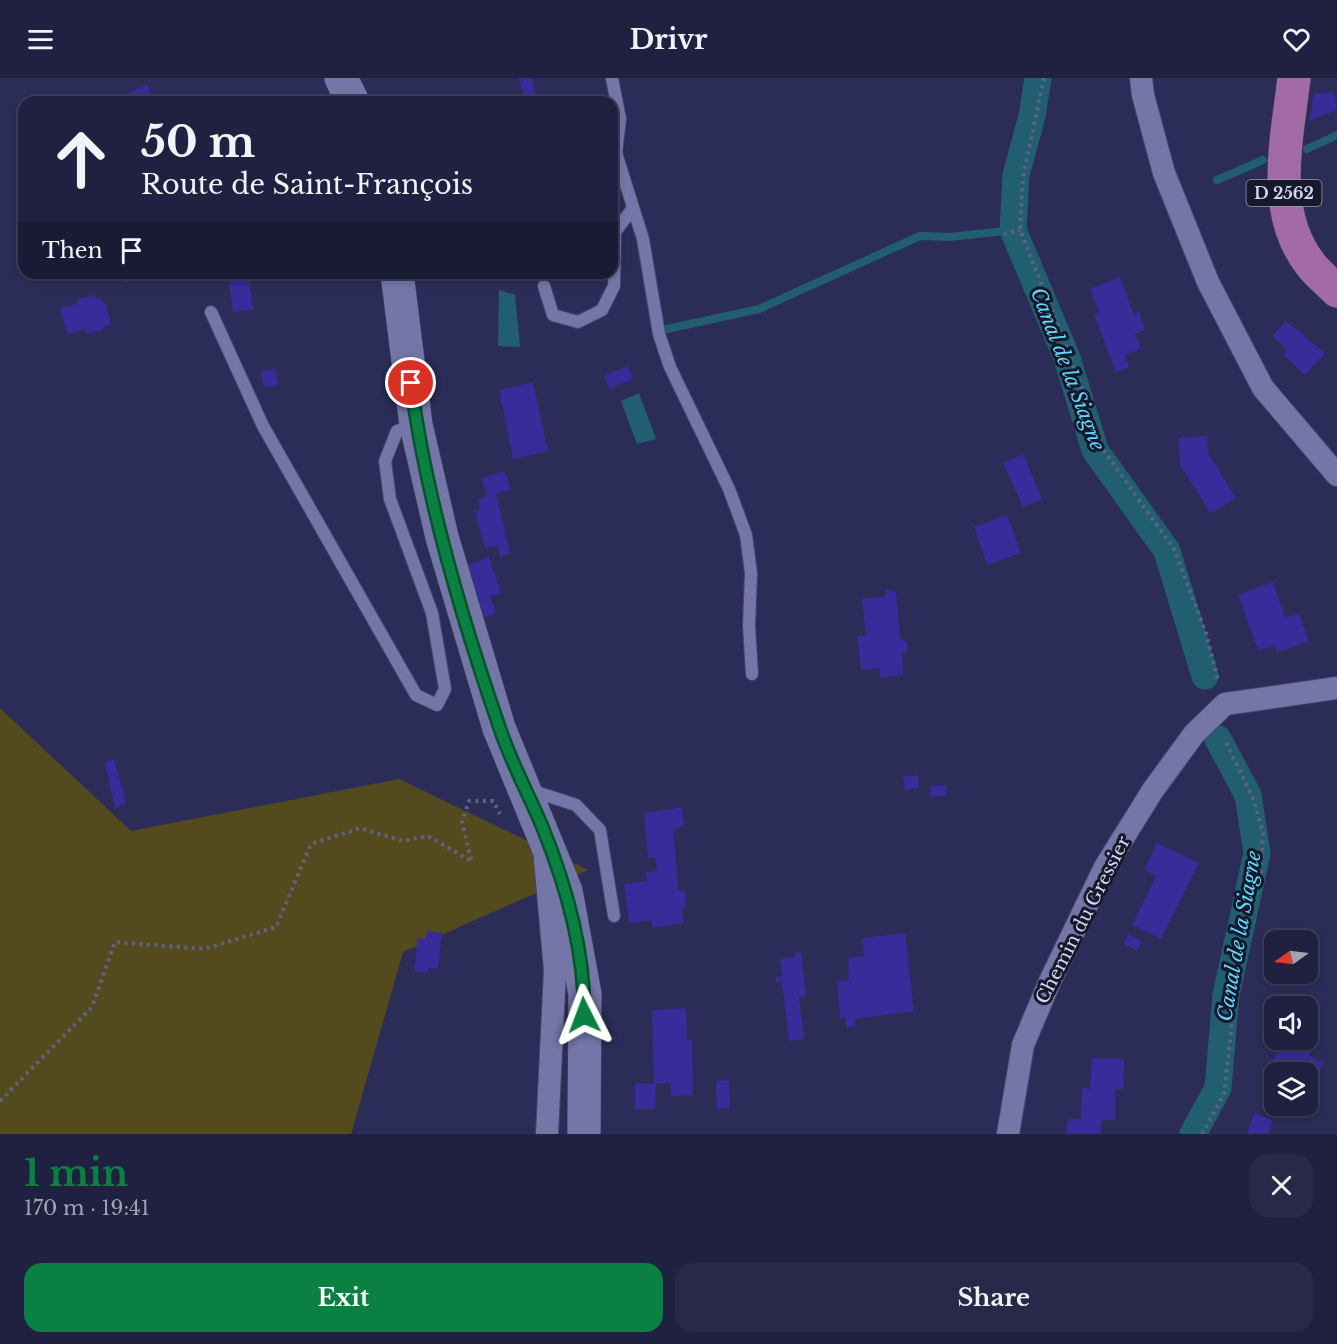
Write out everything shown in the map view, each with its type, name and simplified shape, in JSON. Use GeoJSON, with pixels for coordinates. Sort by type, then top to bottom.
{"type":"FeatureCollection","features":[{"type":"Feature","properties":{"kind":"main road"},"geometry":{"type":"LineString","coordinates":[[341,78],[350,96]]}},
{"type":"Feature","properties":{"kind":"main road","name":"D 2562"},"geometry":{"type":"LineString","coordinates":[[1294,78],[1283,184],[1286,212],[1294,238],[1311,265],[1337,291]]}},
{"type":"Feature","properties":{"kind":"main road"},"geometry":{"type":"LineString","coordinates":[[398,279],[416,425],[442,537],[499,728],[542,827],[566,891],[585,994],[584,1134]]}},
{"type":"Feature","properties":{"kind":"street"},"geometry":{"type":"LineString","coordinates":[[1141,78],[1143,95],[1164,173],[1208,282],[1263,388],[1337,474]]}},
{"type":"Feature","properties":{"kind":"street"},"geometry":{"type":"LineString","coordinates":[[1225,704],[1337,688]]}},
{"type":"Feature","properties":{"kind":"street","name":"Chemin du Gressier"},"geometry":{"type":"LineString","coordinates":[[1008,1134],[1023,1046],[1050,981],[1105,867],[1173,762],[1194,734],[1225,704]]}},
{"type":"Feature","properties":{"kind":"street"},"geometry":{"type":"LineString","coordinates":[[542,827],[555,970],[547,1134]]}},
{"type":"Feature","properties":{"kind":"lane"},"geometry":{"type":"LineString","coordinates":[[612,78],[616,96]]}},
{"type":"Feature","properties":{"kind":"lane"},"geometry":{"type":"LineString","coordinates":[[618,109],[620,119],[618,136]]}},
{"type":"Feature","properties":{"kind":"lane"},"geometry":{"type":"LineString","coordinates":[[618,159],[643,239],[659,334],[670,367],[729,489],[746,535],[751,573],[749,626],[752,674]]}},
{"type":"Feature","properties":{"kind":"lane"},"geometry":{"type":"LineString","coordinates":[[618,228],[633,208]]}},
{"type":"Feature","properties":{"kind":"lane"},"geometry":{"type":"LineString","coordinates":[[544,286],[553,315],[578,322],[602,310],[614,286],[614,279]]}},
{"type":"Feature","properties":{"kind":"lane"},"geometry":{"type":"LineString","coordinates":[[211,312],[263,426],[416,695],[437,705],[446,689],[432,613],[390,499],[385,461],[397,431],[416,425]]}},
{"type":"Feature","properties":{"kind":"lane"},"geometry":{"type":"LineString","coordinates":[[526,789],[576,805],[600,830],[614,916]]}},
{"type":"Feature","properties":{"kind":"path"},"geometry":{"type":"LineString","coordinates":[[1044,78],[1023,177],[1020,230],[1070,356],[1102,448],[1174,549],[1206,633],[1225,704],[1224,740],[1254,801],[1263,834],[1261,875],[1239,961],[1224,1094],[1202,1134]]}},
{"type":"Feature","properties":{"kind":"path"},"geometry":{"type":"LineString","coordinates":[[1004,234],[1020,230]]}},
{"type":"Feature","properties":{"kind":"path"},"geometry":{"type":"LineString","coordinates":[[0,1101],[92,1007],[115,942],[204,949],[276,927],[311,844],[360,828],[403,841],[428,836],[471,861],[462,822],[469,801],[493,801],[504,821]]}},
{"type":"Feature","properties":{"kind":"shaded area"},"geometry":{"type":"Polygon","coordinates":[[[0,708],[131,831],[399,779],[588,870],[403,952],[351,1134],[0,1134],[0,708]]]}},
{"type":"Feature","properties":{"kind":"water"},"geometry":{"type":"Polygon","coordinates":[[[499,290],[515,295],[520,347],[498,346],[499,290]]]}},
{"type":"Feature","properties":{"kind":"water"},"geometry":{"type":"Polygon","coordinates":[[[639,393],[656,439],[637,444],[621,401],[639,393]]]}},
{"type":"Feature","properties":{"kind":"building"},"geometry":{"type":"Polygon","coordinates":[[[519,78],[532,78],[536,96],[523,96],[519,78]]]}},
{"type":"Feature","properties":{"kind":"building"},"geometry":{"type":"Polygon","coordinates":[[[148,85],[151,96],[120,96],[148,85]]]}},
{"type":"Feature","properties":{"kind":"building"},"geometry":{"type":"Polygon","coordinates":[[[1334,92],[1337,110],[1309,121],[1314,94],[1334,92]]]}},
{"type":"Feature","properties":{"kind":"building"},"geometry":{"type":"Polygon","coordinates":[[[1120,277],[1134,315],[1139,312],[1145,330],[1135,334],[1141,349],[1125,355],[1129,367],[1116,372],[1094,315],[1099,312],[1090,289],[1120,277]]]}},
{"type":"Feature","properties":{"kind":"building"},"geometry":{"type":"Polygon","coordinates":[[[229,279],[249,279],[253,310],[233,312],[229,279]]]}},
{"type":"Feature","properties":{"kind":"building"},"geometry":{"type":"Polygon","coordinates":[[[94,295],[95,299],[99,298],[106,304],[111,325],[103,327],[103,330],[86,334],[85,329],[67,334],[60,308],[78,304],[77,299],[94,295]]]}},
{"type":"Feature","properties":{"kind":"building"},"geometry":{"type":"Polygon","coordinates":[[[1286,321],[1325,353],[1305,375],[1283,355],[1287,350],[1272,336],[1286,321]]]}},
{"type":"Feature","properties":{"kind":"building"},"geometry":{"type":"Polygon","coordinates":[[[628,366],[633,379],[609,389],[604,376],[628,366]]]}},
{"type":"Feature","properties":{"kind":"building"},"geometry":{"type":"Polygon","coordinates":[[[276,369],[278,385],[264,388],[261,371],[276,369]]]}},
{"type":"Feature","properties":{"kind":"building"},"geometry":{"type":"Polygon","coordinates":[[[533,382],[548,451],[513,459],[499,390],[533,382]]]}},
{"type":"Feature","properties":{"kind":"building"},"geometry":{"type":"Polygon","coordinates":[[[1207,436],[1208,453],[1236,498],[1211,514],[1180,465],[1178,438],[1207,436]]]}},
{"type":"Feature","properties":{"kind":"building"},"geometry":{"type":"Polygon","coordinates":[[[1023,454],[1042,499],[1023,507],[1003,463],[1023,454]]]}},
{"type":"Feature","properties":{"kind":"building"},"geometry":{"type":"Polygon","coordinates":[[[505,471],[510,490],[496,494],[510,554],[500,557],[497,545],[485,548],[475,511],[480,510],[478,499],[487,496],[482,478],[505,471]]]}},
{"type":"Feature","properties":{"kind":"building"},"geometry":{"type":"Polygon","coordinates":[[[1007,515],[1021,553],[987,565],[974,527],[1007,515]]]}},
{"type":"Feature","properties":{"kind":"building"},"geometry":{"type":"Polygon","coordinates":[[[489,557],[501,593],[490,596],[496,613],[484,618],[468,565],[489,557]]]}},
{"type":"Feature","properties":{"kind":"building"},"geometry":{"type":"Polygon","coordinates":[[[1273,582],[1285,617],[1299,614],[1309,642],[1277,652],[1275,646],[1258,650],[1238,595],[1273,582]]]}},
{"type":"Feature","properties":{"kind":"building"},"geometry":{"type":"Polygon","coordinates":[[[885,589],[896,592],[900,639],[907,641],[907,652],[902,653],[903,675],[880,678],[880,668],[861,670],[857,636],[866,635],[862,599],[886,596],[885,589]]]}},
{"type":"Feature","properties":{"kind":"building"},"geometry":{"type":"Polygon","coordinates":[[[114,759],[126,803],[115,808],[105,762],[114,759]]]}},
{"type":"Feature","properties":{"kind":"building"},"geometry":{"type":"Polygon","coordinates":[[[918,775],[919,788],[905,790],[903,776],[918,775]]]}},
{"type":"Feature","properties":{"kind":"building"},"geometry":{"type":"Polygon","coordinates":[[[946,785],[946,796],[930,797],[930,786],[946,785]]]}},
{"type":"Feature","properties":{"kind":"building"},"geometry":{"type":"Polygon","coordinates":[[[682,807],[684,825],[673,831],[679,891],[685,891],[686,907],[682,908],[684,923],[653,928],[651,920],[629,923],[624,884],[647,881],[646,872],[657,871],[655,857],[648,858],[644,813],[682,807]]]}},
{"type":"Feature","properties":{"kind":"building"},"geometry":{"type":"Polygon","coordinates":[[[1157,843],[1199,863],[1161,939],[1132,925],[1156,876],[1144,870],[1157,843]]]}},
{"type":"Feature","properties":{"kind":"building"},"geometry":{"type":"Polygon","coordinates":[[[427,931],[442,933],[438,969],[429,968],[427,973],[414,971],[418,938],[425,939],[427,931]]]}},
{"type":"Feature","properties":{"kind":"building"},"geometry":{"type":"Polygon","coordinates":[[[905,933],[914,1011],[855,1019],[856,1026],[847,1028],[845,1017],[840,1019],[837,982],[849,980],[848,958],[864,956],[862,938],[905,933]]]}},
{"type":"Feature","properties":{"kind":"building"},"geometry":{"type":"Polygon","coordinates":[[[1128,934],[1142,941],[1137,951],[1123,944],[1128,934]]]}},
{"type":"Feature","properties":{"kind":"building"},"geometry":{"type":"Polygon","coordinates":[[[801,952],[806,996],[799,997],[804,1039],[789,1041],[782,982],[776,983],[776,977],[782,976],[780,959],[795,957],[795,953],[801,952]]]}},
{"type":"Feature","properties":{"kind":"building"},"geometry":{"type":"Polygon","coordinates":[[[686,1008],[687,1040],[692,1040],[693,1095],[671,1096],[671,1083],[654,1084],[652,1010],[686,1008]]]}},
{"type":"Feature","properties":{"kind":"building"},"geometry":{"type":"Polygon","coordinates":[[[1278,1050],[1297,1052],[1298,1050],[1311,1050],[1309,1056],[1323,1062],[1318,1075],[1318,1062],[1273,1062],[1278,1050]]]}},
{"type":"Feature","properties":{"kind":"building"},"geometry":{"type":"Polygon","coordinates":[[[1092,1058],[1124,1059],[1123,1089],[1115,1089],[1115,1120],[1102,1120],[1100,1134],[1066,1134],[1068,1119],[1081,1119],[1082,1088],[1090,1089],[1092,1058]]]}},
{"type":"Feature","properties":{"kind":"building"},"geometry":{"type":"Polygon","coordinates":[[[729,1080],[730,1107],[717,1109],[716,1081],[729,1080]]]}},
{"type":"Feature","properties":{"kind":"building"},"geometry":{"type":"Polygon","coordinates":[[[635,1083],[656,1084],[655,1109],[635,1109],[635,1083]]]}},
{"type":"Feature","properties":{"kind":"building"},"geometry":{"type":"Polygon","coordinates":[[[1254,1113],[1273,1120],[1268,1134],[1247,1134],[1254,1113]]]}},
{"type":"Feature","properties":{"kind":"waterway","name":"Canal de la Siagne"},"geometry":{"type":"LineString","coordinates":[[1038,78],[1032,116],[1016,175],[1013,230],[1067,358],[1095,450],[1167,551],[1205,676]]}},
{"type":"Feature","properties":{"kind":"waterway"},"geometry":{"type":"LineString","coordinates":[[1307,149],[1337,135]]}},
{"type":"Feature","properties":{"kind":"waterway"},"geometry":{"type":"LineString","coordinates":[[1217,180],[1263,160]]}},
{"type":"Feature","properties":{"kind":"waterway"},"geometry":{"type":"LineString","coordinates":[[667,329],[759,309],[920,236],[950,237],[1013,230]]}},
{"type":"Feature","properties":{"kind":"waterway","name":"Canal de la Siagne"},"geometry":{"type":"LineString","coordinates":[[1193,1134],[1218,1088],[1226,995],[1257,853],[1248,795],[1218,739]]}},
{"type":"Feature","properties":{"kind":"route"},"geometry":{"type":"LineString","coordinates":[[411,383],[416,425],[442,537],[473,644],[499,728],[542,827],[566,891],[585,994],[584,1015]]}}]}
